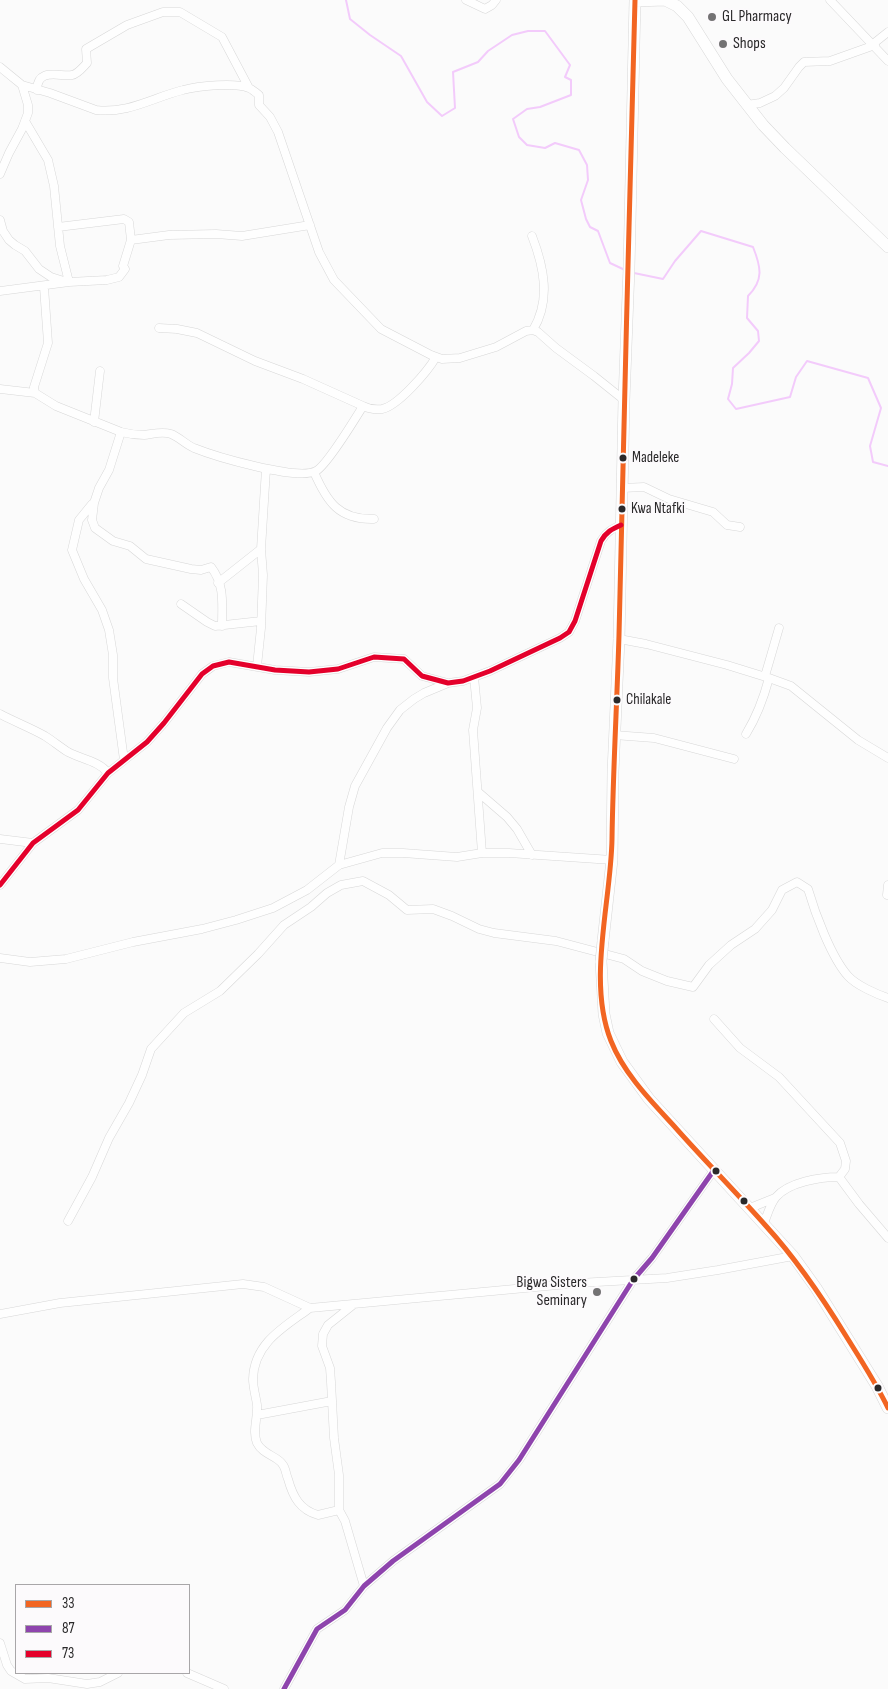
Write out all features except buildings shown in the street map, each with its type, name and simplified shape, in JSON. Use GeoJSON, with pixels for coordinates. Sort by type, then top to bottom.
{"type":"FeatureCollection","features":[{"type":"Feature","properties":{"kind":"street"},"geometry":{"type":"LineString","coordinates":[[466,0],[485,9],[496,0]]}},
{"type":"Feature","properties":{"kind":"street"},"geometry":{"type":"LineString","coordinates":[[888,247],[785,148],[747,105],[722,72],[688,17],[677,6],[664,0],[633,0],[629,271],[619,639],[614,735],[612,860],[601,962],[604,1014],[608,1033],[618,1054],[649,1099],[793,1256],[816,1288],[877,1386],[888,1408]]}},
{"type":"Feature","properties":{"kind":"street"},"geometry":{"type":"LineString","coordinates":[[830,0],[888,60]]}},
{"type":"Feature","properties":{"kind":"street"},"geometry":{"type":"LineString","coordinates":[[37,90],[38,83],[46,75],[71,76],[78,72],[87,63],[86,49],[99,40],[128,25],[162,12],[180,12],[222,37],[248,88]]}},
{"type":"Feature","properties":{"kind":"street"},"geometry":{"type":"LineString","coordinates":[[747,105],[760,103],[775,96],[784,88],[804,62],[830,61],[874,45],[888,32]]}},
{"type":"Feature","properties":{"kind":"street"},"geometry":{"type":"LineString","coordinates":[[0,67],[22,85],[50,92],[96,110],[108,111],[132,108],[183,90],[217,85],[248,88],[259,95],[259,105],[270,118],[278,132],[319,252],[334,280],[381,330],[436,357],[452,359],[480,353],[526,331],[533,330],[624,400]]}},
{"type":"Feature","properties":{"kind":"street"},"geometry":{"type":"LineString","coordinates":[[0,174],[8,153],[25,121],[28,107],[22,85]]}},
{"type":"Feature","properties":{"kind":"street"},"geometry":{"type":"LineString","coordinates":[[25,121],[48,160],[54,186],[60,246],[69,282]]}},
{"type":"Feature","properties":{"kind":"street"},"geometry":{"type":"LineString","coordinates":[[0,291],[69,282],[107,280],[119,277],[125,269],[124,266],[131,240],[129,222],[124,219],[58,227]]}},
{"type":"Feature","properties":{"kind":"street"},"geometry":{"type":"LineString","coordinates":[[0,220],[3,231],[9,240],[25,251],[39,269],[51,277],[69,282]]}},
{"type":"Feature","properties":{"kind":"street"},"geometry":{"type":"LineString","coordinates":[[131,240],[169,235],[216,234],[242,236],[310,225]]}},
{"type":"Feature","properties":{"kind":"street"},"geometry":{"type":"LineString","coordinates":[[532,236],[540,257],[544,297],[543,309],[533,330]]}},
{"type":"Feature","properties":{"kind":"street"},"geometry":{"type":"LineString","coordinates":[[35,393],[34,389],[48,343],[44,286]]}},
{"type":"Feature","properties":{"kind":"street"},"geometry":{"type":"LineString","coordinates":[[159,328],[177,329],[197,334],[220,343],[255,361],[302,379],[372,410],[384,409],[392,405],[430,366],[436,357]]}},
{"type":"Feature","properties":{"kind":"street"},"geometry":{"type":"LineString","coordinates":[[94,422],[100,371]]}},
{"type":"Feature","properties":{"kind":"street"},"geometry":{"type":"LineString","coordinates":[[0,389],[35,393],[56,406],[121,432],[132,434],[172,434],[196,448],[266,469],[304,473],[314,472],[322,466],[363,406]]}},
{"type":"Feature","properties":{"kind":"street"},"geometry":{"type":"LineString","coordinates":[[121,432],[109,470],[99,488],[94,503],[92,524],[113,541],[130,546],[146,558],[191,569],[201,570],[211,567],[218,576],[218,583],[222,589],[222,626]]}},
{"type":"Feature","properties":{"kind":"street"},"geometry":{"type":"LineString","coordinates":[[257,666],[261,621],[263,576],[261,549],[266,469]]}},
{"type":"Feature","properties":{"kind":"street"},"geometry":{"type":"LineString","coordinates":[[314,472],[327,497],[339,509],[355,518],[374,519]]}},
{"type":"Feature","properties":{"kind":"street"},"geometry":{"type":"LineString","coordinates":[[622,488],[644,487],[670,499],[713,512],[727,525],[740,527]]}},
{"type":"Feature","properties":{"kind":"street"},"geometry":{"type":"LineString","coordinates":[[94,503],[78,520],[72,550],[84,579],[102,610],[109,630],[113,655],[113,678],[124,760]]}},
{"type":"Feature","properties":{"kind":"street"},"geometry":{"type":"LineString","coordinates":[[339,865],[349,807],[355,786],[387,728],[400,710],[414,699],[448,683],[474,677],[560,638],[569,632],[575,621],[601,541],[612,529],[621,525]]}},
{"type":"Feature","properties":{"kind":"street"},"geometry":{"type":"LineString","coordinates":[[218,583],[261,549]]}},
{"type":"Feature","properties":{"kind":"street"},"geometry":{"type":"LineString","coordinates":[[182,604],[215,626],[261,621]]}},
{"type":"Feature","properties":{"kind":"street"},"geometry":{"type":"LineString","coordinates":[[746,734],[754,721],[766,691],[767,677],[779,628]]}},
{"type":"Feature","properties":{"kind":"street"},"geometry":{"type":"LineString","coordinates":[[619,639],[671,650],[792,686],[836,724],[874,752],[888,758]]}},
{"type":"Feature","properties":{"kind":"street"},"geometry":{"type":"LineString","coordinates":[[0,885],[34,843],[78,810],[108,773],[147,742],[208,668],[229,662],[275,670],[309,672],[338,669],[374,657],[404,659],[422,676],[448,683]]}},
{"type":"Feature","properties":{"kind":"street"},"geometry":{"type":"LineString","coordinates":[[474,677],[477,708],[473,730],[482,852]]}},
{"type":"Feature","properties":{"kind":"street"},"geometry":{"type":"LineString","coordinates":[[0,714],[36,733],[44,735],[66,751],[98,764],[108,773]]}},
{"type":"Feature","properties":{"kind":"street"},"geometry":{"type":"LineString","coordinates":[[614,735],[654,738],[734,758]]}},
{"type":"Feature","properties":{"kind":"street"},"geometry":{"type":"LineString","coordinates":[[478,792],[512,823],[532,855]]}},
{"type":"Feature","properties":{"kind":"street"},"geometry":{"type":"LineString","coordinates":[[0,839],[34,843]]}},
{"type":"Feature","properties":{"kind":"street"},"geometry":{"type":"LineString","coordinates":[[0,958],[30,962],[66,959],[133,942],[202,929],[236,920],[273,908],[306,890],[339,865],[382,853],[456,857],[482,852],[612,860]]}},
{"type":"Feature","properties":{"kind":"street"},"geometry":{"type":"LineString","coordinates":[[68,1221],[92,1176],[109,1138],[129,1103],[142,1076],[151,1049],[184,1013],[220,991],[258,954],[284,925],[341,885],[363,881],[389,895],[407,910],[433,909],[479,929],[494,933],[556,941],[624,960],[642,971],[667,981],[693,987],[709,965],[731,944],[755,929],[772,910],[782,890],[797,882],[808,888],[816,915],[839,964],[849,977],[875,993],[888,998]]}},
{"type":"Feature","properties":{"kind":"street"},"geometry":{"type":"LineString","coordinates":[[887,895],[888,885]]}},
{"type":"Feature","properties":{"kind":"street"},"geometry":{"type":"LineString","coordinates":[[714,1019],[740,1048],[780,1077],[840,1143],[846,1161],[845,1169],[839,1177]]}},
{"type":"Feature","properties":{"kind":"street"},"geometry":{"type":"LineString","coordinates":[[284,1689],[317,1629],[344,1610],[364,1586],[393,1561],[500,1484],[519,1460],[633,1280],[652,1258],[714,1170]]}},
{"type":"Feature","properties":{"kind":"street"},"geometry":{"type":"LineString","coordinates":[[750,1208],[775,1198],[794,1186],[816,1178],[839,1177]]}},
{"type":"Feature","properties":{"kind":"street"},"geometry":{"type":"LineString","coordinates":[[839,1177],[888,1238]]}},
{"type":"Feature","properties":{"kind":"street"},"geometry":{"type":"LineString","coordinates":[[764,1223],[775,1198]]}},
{"type":"Feature","properties":{"kind":"street"},"geometry":{"type":"LineString","coordinates":[[0,1314],[60,1303],[243,1284],[264,1286],[310,1308],[560,1285],[667,1278],[793,1256]]}},
{"type":"Feature","properties":{"kind":"street"},"geometry":{"type":"LineString","coordinates":[[354,1304],[328,1325],[323,1334],[322,1346],[330,1368],[339,1510],[345,1521],[364,1586]]}},
{"type":"Feature","properties":{"kind":"street"},"geometry":{"type":"LineString","coordinates":[[310,1308],[271,1337],[259,1354],[254,1368],[253,1382],[257,1406],[255,1437],[258,1444],[268,1455],[282,1463],[295,1500],[304,1508],[318,1515],[339,1510]]}},
{"type":"Feature","properties":{"kind":"street"},"geometry":{"type":"LineString","coordinates":[[257,1415],[332,1401]]}},
{"type":"Feature","properties":{"kind":"street"},"geometry":{"type":"LineString","coordinates":[[0,1644],[10,1671],[15,1674]]}},
{"type":"Feature","properties":{"kind":"street"},"geometry":{"type":"LineString","coordinates":[[16,1674],[25,1679],[48,1678],[87,1684],[100,1682],[116,1674]]}},
{"type":"Feature","properties":{"kind":"street"},"geometry":{"type":"LineString","coordinates":[[189,1674],[224,1689]]}},
{"type":"Feature","properties":{"kind":"waterway"},"geometry":{"type":"LineString","coordinates":[[346,0],[350,19],[401,56],[427,102],[442,116],[455,108],[453,72],[478,62],[488,51],[512,35],[528,31],[545,31],[570,65],[565,77],[571,80],[571,95],[540,107],[527,109],[513,119],[519,137],[527,145],[545,148],[555,143],[579,150],[587,165],[588,180],[581,200],[586,219],[590,227],[598,231],[610,263],[625,270]]}},
{"type":"Feature","properties":{"kind":"waterway"},"geometry":{"type":"LineString","coordinates":[[634,273],[663,279],[675,261],[701,231],[753,247],[758,261],[759,279],[748,296],[747,318],[758,331],[759,341],[733,368],[732,384],[728,399],[736,409],[790,397],[796,377],[807,361],[868,378],[881,408],[870,446],[873,462],[888,466]]}},
{"type":"Feature","properties":{"kind":"transit line","name":"33"},"geometry":{"type":"LineString","coordinates":[[635,0],[612,839],[601,967],[601,993],[604,1018],[616,1053],[631,1076],[656,1107],[766,1226],[799,1265],[837,1321],[888,1408]]}},
{"type":"Feature","properties":{"kind":"transit line","name":"73"},"geometry":{"type":"LineString","coordinates":[[0,885],[33,843],[78,810],[108,773],[147,742],[202,674],[213,666],[229,662],[275,670],[309,672],[338,669],[374,657],[404,659],[422,676],[448,683],[463,681],[490,671],[569,632],[575,621],[601,541],[605,535],[621,525]]}},
{"type":"Feature","properties":{"kind":"transit line","name":"87"},"geometry":{"type":"LineString","coordinates":[[284,1689],[317,1629],[345,1610],[364,1586],[393,1561],[500,1484],[519,1460],[633,1280],[652,1258],[714,1170]]}},
{"type":"Feature","properties":{"kind":"place","name":"GL Pharmacy"},"geometry":{"type":"Point","coordinates":[712,17]}},
{"type":"Feature","properties":{"kind":"place","name":"Shops"},"geometry":{"type":"Point","coordinates":[723,44]}},
{"type":"Feature","properties":{"kind":"place","name":"Madeleke"},"geometry":{"type":"Point","coordinates":[623,458]}},
{"type":"Feature","properties":{"kind":"place","name":"Kwa Ntafki"},"geometry":{"type":"Point","coordinates":[622,509]}},
{"type":"Feature","properties":{"kind":"place","name":"Chilakale"},"geometry":{"type":"Point","coordinates":[617,700]}},
{"type":"Feature","properties":{"kind":"place","name":"Bigwa Sisters Seminary"},"geometry":{"type":"Point","coordinates":[597,1292]}}]}
